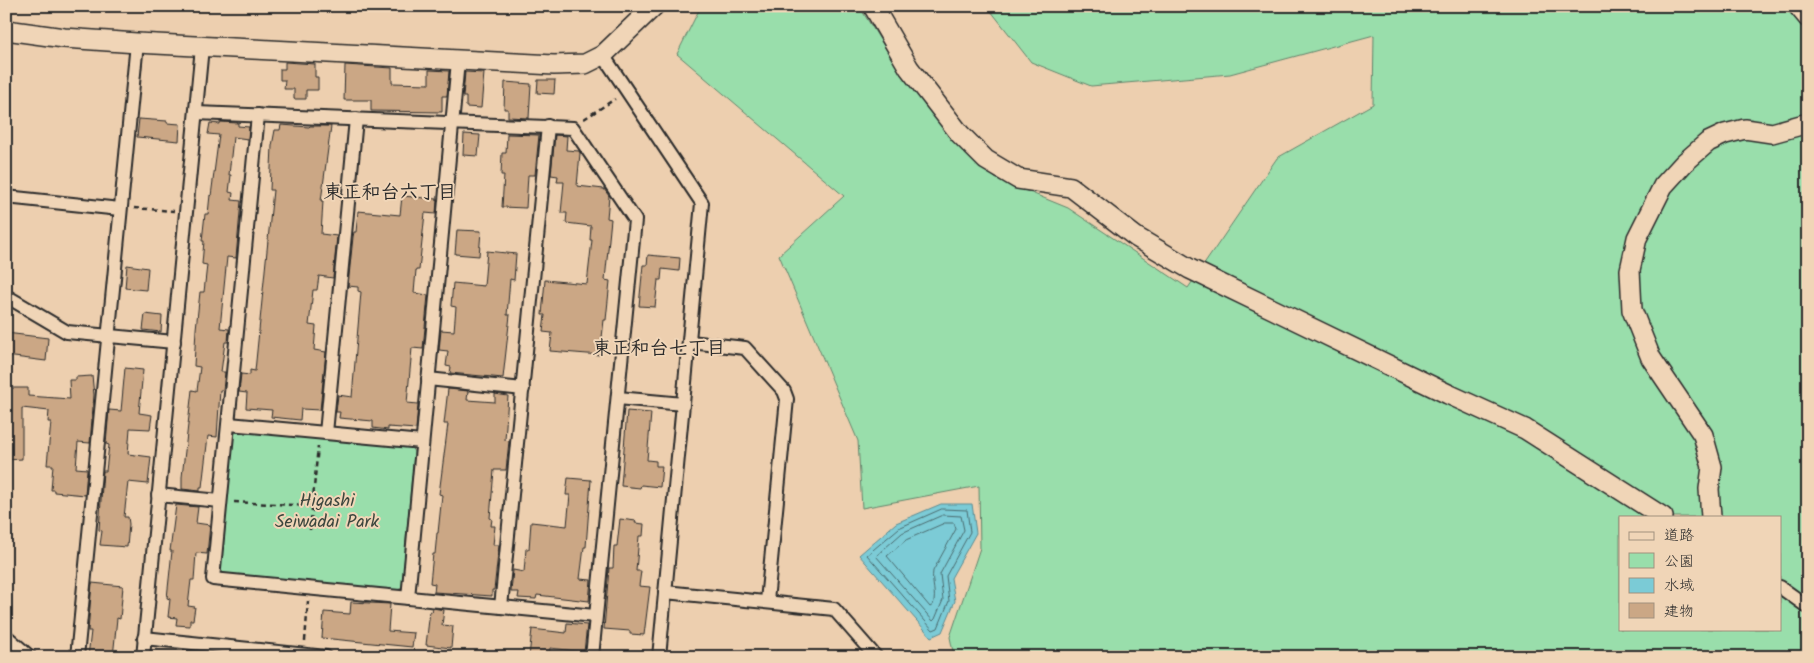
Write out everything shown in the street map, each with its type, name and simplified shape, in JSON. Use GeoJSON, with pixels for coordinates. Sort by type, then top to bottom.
{"type":"FeatureCollection","features":[{"type":"Feature","properties":{"kind":"street"},"geometry":{"type":"LineString","coordinates":[[6,30],[64,38],[136,44],[570,65],[585,64],[603,55],[654,6]]}},
{"type":"Feature","properties":{"kind":"street"},"geometry":{"type":"LineString","coordinates":[[873,6],[909,68],[960,134],[986,160],[1018,178],[1071,187],[1136,237],[1190,269],[1448,394],[1525,429],[1661,516]]}},
{"type":"Feature","properties":{"kind":"street"},"geometry":{"type":"LineString","coordinates":[[1798,6],[1808,18]]}},
{"type":"Feature","properties":{"kind":"street"},"geometry":{"type":"LineString","coordinates":[[77,657],[136,44]]}},
{"type":"Feature","properties":{"kind":"street"},"geometry":{"type":"LineString","coordinates":[[143,657],[202,47]]}},
{"type":"Feature","properties":{"kind":"street"},"geometry":{"type":"LineString","coordinates":[[603,55],[702,203],[659,657]]}},
{"type":"Feature","properties":{"kind":"street"},"geometry":{"type":"LineString","coordinates":[[408,598],[458,61]]}},
{"type":"Feature","properties":{"kind":"street"},"geometry":{"type":"LineString","coordinates":[[196,113],[574,128],[635,220],[592,657]]}},
{"type":"Feature","properties":{"kind":"street"},"geometry":{"type":"LineString","coordinates":[[258,115],[214,579],[596,616]]}},
{"type":"Feature","properties":{"kind":"street"},"geometry":{"type":"LineString","coordinates":[[322,437],[356,119]]}},
{"type":"Feature","properties":{"kind":"street"},"geometry":{"type":"LineString","coordinates":[[1711,516],[1709,489],[1712,467],[1703,435],[1651,358],[1632,310],[1630,270],[1637,238],[1663,186],[1684,163],[1708,142],[1724,134],[1745,129],[1772,133],[1808,123]]}},
{"type":"Feature","properties":{"kind":"street"},"geometry":{"type":"LineString","coordinates":[[501,607],[548,126]]}},
{"type":"Feature","properties":{"kind":"street"},"geometry":{"type":"LineString","coordinates":[[6,197],[120,207]]}},
{"type":"Feature","properties":{"kind":"street"},"geometry":{"type":"LineString","coordinates":[[6,296],[67,332],[174,342]]}},
{"type":"Feature","properties":{"kind":"street"},"geometry":{"type":"LineString","coordinates":[[690,342],[745,348],[784,392],[786,399],[767,601]]}},
{"type":"Feature","properties":{"kind":"street"},"geometry":{"type":"LineString","coordinates":[[428,379],[523,389]]}},
{"type":"Feature","properties":{"kind":"street"},"geometry":{"type":"LineString","coordinates":[[618,398],[683,404]]}},
{"type":"Feature","properties":{"kind":"street"},"geometry":{"type":"LineString","coordinates":[[229,424],[322,437],[422,442]]}},
{"type":"Feature","properties":{"kind":"street"},"geometry":{"type":"LineString","coordinates":[[158,495],[220,501]]}},
{"type":"Feature","properties":{"kind":"street"},"geometry":{"type":"LineString","coordinates":[[1782,588],[1804,602]]}},
{"type":"Feature","properties":{"kind":"street"},"geometry":{"type":"LineString","coordinates":[[665,592],[834,609],[876,657]]}},
{"type":"Feature","properties":{"kind":"street"},"geometry":{"type":"LineString","coordinates":[[6,636],[30,657]]}},
{"type":"Feature","properties":{"kind":"street"},"geometry":{"type":"LineString","coordinates":[[144,638],[326,657]]}},
{"type":"Feature","properties":{"kind":"path"},"geometry":{"type":"LineString","coordinates":[[574,128],[620,97]]}},
{"type":"Feature","properties":{"kind":"path"},"geometry":{"type":"LineString","coordinates":[[120,207],[175,211]]}},
{"type":"Feature","properties":{"kind":"path"},"geometry":{"type":"LineString","coordinates":[[310,530],[322,437]]}},
{"type":"Feature","properties":{"kind":"path"},"geometry":{"type":"LineString","coordinates":[[234,502],[312,506]]}},
{"type":"Feature","properties":{"kind":"path"},"geometry":{"type":"LineString","coordinates":[[304,656],[310,589]]}},
{"type":"Feature","properties":{"kind":"green space"},"geometry":{"type":"Polygon","coordinates":[[[701,6],[859,6],[904,78],[995,178],[1068,208],[1188,288],[1277,158],[1373,104],[1374,35],[1230,74],[1091,86],[1031,62],[987,6],[1808,6],[1808,657],[954,657],[950,637],[980,548],[979,486],[862,508],[858,441],[779,255],[844,196],[677,54],[701,6]]]}},
{"type":"Feature","properties":{"kind":"green space","name":"Higashi Seiwadai Park"},"geometry":{"type":"Polygon","coordinates":[[[238,431],[411,447],[414,452],[402,587],[397,591],[225,574],[220,569],[233,435],[238,431]]]}},
{"type":"Feature","properties":{"kind":"water"},"geometry":{"type":"Polygon","coordinates":[[[941,504],[972,504],[976,533],[951,578],[955,601],[942,632],[931,637],[859,555],[896,523],[941,504]]]}},
{"type":"Feature","properties":{"kind":"building"},"geometry":{"type":"Polygon","coordinates":[[[285,62],[315,64],[318,90],[306,90],[306,99],[294,99],[294,89],[284,89],[285,80],[280,80],[280,69],[285,69],[285,62]]]}},
{"type":"Feature","properties":{"kind":"building"},"geometry":{"type":"Polygon","coordinates":[[[345,65],[392,68],[392,83],[429,84],[429,70],[449,71],[447,96],[442,96],[442,112],[371,111],[371,100],[344,100],[345,65]]]}},
{"type":"Feature","properties":{"kind":"building"},"geometry":{"type":"Polygon","coordinates":[[[465,72],[484,73],[481,108],[466,107],[466,97],[463,97],[465,72]]]}},
{"type":"Feature","properties":{"kind":"building"},"geometry":{"type":"Polygon","coordinates":[[[538,80],[555,80],[554,94],[537,93],[538,80]]]}},
{"type":"Feature","properties":{"kind":"building"},"geometry":{"type":"Polygon","coordinates":[[[505,82],[531,84],[529,118],[508,117],[508,109],[504,109],[505,82]]]}},
{"type":"Feature","properties":{"kind":"building"},"geometry":{"type":"Polygon","coordinates":[[[139,119],[180,124],[179,141],[137,137],[139,119]]]}},
{"type":"Feature","properties":{"kind":"building"},"geometry":{"type":"Polygon","coordinates":[[[220,122],[238,123],[238,126],[249,127],[248,139],[233,137],[229,192],[233,193],[232,200],[241,201],[236,258],[227,257],[220,328],[229,329],[228,342],[225,342],[221,372],[225,372],[223,390],[220,390],[217,437],[208,436],[200,491],[182,489],[182,477],[192,390],[197,391],[200,367],[194,366],[200,292],[204,292],[207,265],[202,264],[204,241],[202,241],[205,214],[208,214],[211,196],[219,135],[208,134],[210,123],[220,124],[220,122]]]}},
{"type":"Feature","properties":{"kind":"building"},"geometry":{"type":"Polygon","coordinates":[[[281,125],[331,126],[321,201],[323,201],[321,234],[337,236],[333,278],[319,276],[317,290],[313,290],[309,325],[316,326],[314,350],[326,352],[320,410],[301,409],[300,420],[271,417],[272,410],[246,408],[247,393],[239,392],[241,374],[250,375],[250,370],[255,371],[273,190],[270,190],[272,146],[275,130],[280,130],[281,125]]]}},
{"type":"Feature","properties":{"kind":"building"},"geometry":{"type":"Polygon","coordinates":[[[464,134],[480,135],[478,156],[463,155],[464,134]]]}},
{"type":"Feature","properties":{"kind":"building"},"geometry":{"type":"Polygon","coordinates":[[[507,134],[539,135],[535,175],[528,175],[526,208],[502,207],[504,175],[501,175],[502,153],[506,153],[507,134]]]}},
{"type":"Feature","properties":{"kind":"building"},"geometry":{"type":"Polygon","coordinates":[[[555,135],[567,136],[566,150],[579,151],[580,153],[577,186],[604,189],[609,196],[607,218],[611,219],[605,280],[610,281],[600,355],[550,351],[552,333],[543,332],[545,315],[542,315],[545,280],[587,284],[592,240],[590,240],[591,226],[566,223],[567,213],[561,213],[564,182],[557,182],[558,176],[551,175],[555,135]]]}},
{"type":"Feature","properties":{"kind":"building"},"geometry":{"type":"Polygon","coordinates":[[[402,196],[437,199],[436,214],[425,213],[419,270],[416,270],[414,293],[428,295],[423,349],[412,348],[407,403],[418,404],[416,429],[388,427],[388,430],[373,428],[373,421],[339,418],[340,412],[336,412],[338,395],[352,397],[361,292],[358,291],[358,287],[348,286],[353,237],[354,232],[356,232],[358,211],[400,215],[402,196]]]}},
{"type":"Feature","properties":{"kind":"building"},"geometry":{"type":"Polygon","coordinates":[[[457,230],[481,231],[479,256],[455,254],[457,230]]]}},
{"type":"Feature","properties":{"kind":"building"},"geometry":{"type":"Polygon","coordinates":[[[487,251],[516,254],[514,280],[510,279],[507,315],[510,315],[503,378],[450,373],[451,367],[446,366],[448,351],[439,350],[441,330],[454,331],[456,307],[451,306],[453,283],[484,286],[487,251]]]}},
{"type":"Feature","properties":{"kind":"building"},"geometry":{"type":"Polygon","coordinates":[[[648,255],[680,258],[679,271],[662,269],[661,280],[658,280],[655,307],[639,306],[643,265],[647,265],[648,255]]]}},
{"type":"Feature","properties":{"kind":"building"},"geometry":{"type":"Polygon","coordinates":[[[127,265],[148,268],[146,290],[125,288],[127,265]]]}},
{"type":"Feature","properties":{"kind":"building"},"geometry":{"type":"Polygon","coordinates":[[[145,314],[162,316],[161,332],[143,330],[145,314]]]}},
{"type":"Feature","properties":{"kind":"building"},"geometry":{"type":"Polygon","coordinates":[[[6,333],[48,338],[46,361],[6,356],[6,333]]]}},
{"type":"Feature","properties":{"kind":"building"},"geometry":{"type":"Polygon","coordinates":[[[125,368],[143,370],[139,413],[152,415],[150,429],[130,428],[128,454],[151,457],[148,484],[128,482],[124,517],[128,517],[129,524],[127,547],[100,545],[102,531],[99,530],[103,471],[106,471],[109,445],[106,444],[109,410],[121,411],[125,368]]]}},
{"type":"Feature","properties":{"kind":"building"},"geometry":{"type":"Polygon","coordinates":[[[92,376],[94,395],[90,443],[78,442],[76,468],[87,469],[85,495],[54,492],[54,490],[51,490],[53,465],[47,465],[51,422],[48,422],[49,411],[22,408],[22,459],[6,460],[6,388],[28,388],[28,396],[70,399],[69,380],[76,380],[76,377],[92,376]]]}},
{"type":"Feature","properties":{"kind":"building"},"geometry":{"type":"Polygon","coordinates":[[[448,389],[468,391],[467,400],[495,402],[495,394],[508,396],[505,440],[509,441],[506,470],[494,470],[490,518],[492,519],[491,526],[495,526],[493,545],[499,545],[492,596],[434,592],[435,584],[430,583],[442,495],[439,494],[448,424],[444,424],[448,389]]]}},
{"type":"Feature","properties":{"kind":"building"},"geometry":{"type":"Polygon","coordinates":[[[627,411],[651,413],[647,460],[656,461],[656,466],[662,466],[660,487],[641,485],[640,488],[621,486],[627,411]]]}},
{"type":"Feature","properties":{"kind":"building"},"geometry":{"type":"Polygon","coordinates":[[[568,478],[591,480],[586,547],[584,547],[580,579],[591,580],[589,601],[537,595],[536,599],[518,598],[519,592],[511,592],[513,570],[524,572],[526,549],[529,549],[531,522],[567,526],[570,495],[566,495],[568,478]]]}},
{"type":"Feature","properties":{"kind":"building"},"geometry":{"type":"Polygon","coordinates":[[[176,505],[198,507],[196,523],[210,525],[207,554],[196,553],[194,580],[191,580],[188,606],[195,607],[193,620],[190,620],[190,626],[176,625],[177,618],[168,617],[170,599],[167,598],[172,551],[170,551],[176,505]]]}},
{"type":"Feature","properties":{"kind":"building"},"geometry":{"type":"Polygon","coordinates":[[[620,519],[644,524],[643,536],[639,536],[636,571],[641,571],[639,586],[650,587],[644,635],[630,634],[630,631],[604,629],[609,568],[613,568],[614,546],[617,546],[620,519]]]}},
{"type":"Feature","properties":{"kind":"building"},"geometry":{"type":"Polygon","coordinates":[[[92,583],[123,586],[120,619],[117,618],[113,657],[88,657],[91,631],[88,631],[92,583]]]}},
{"type":"Feature","properties":{"kind":"building"},"geometry":{"type":"Polygon","coordinates":[[[351,602],[390,604],[388,631],[414,633],[412,647],[322,638],[324,612],[350,614],[351,602]]]}},
{"type":"Feature","properties":{"kind":"building"},"geometry":{"type":"Polygon","coordinates":[[[433,608],[444,610],[442,625],[453,626],[451,648],[426,645],[430,611],[432,612],[433,608]]]}},
{"type":"Feature","properties":{"kind":"building"},"geometry":{"type":"Polygon","coordinates":[[[567,623],[587,625],[584,652],[550,648],[549,657],[529,657],[532,629],[566,633],[567,623]]]}},
{"type":"Feature","properties":{"kind":"district","name":"東正和台六丁目"},"geometry":{"type":"Point","coordinates":[390,193]}},
{"type":"Feature","properties":{"kind":"district","name":"東正和台七丁目"},"geometry":{"type":"Point","coordinates":[659,349]}}]}
